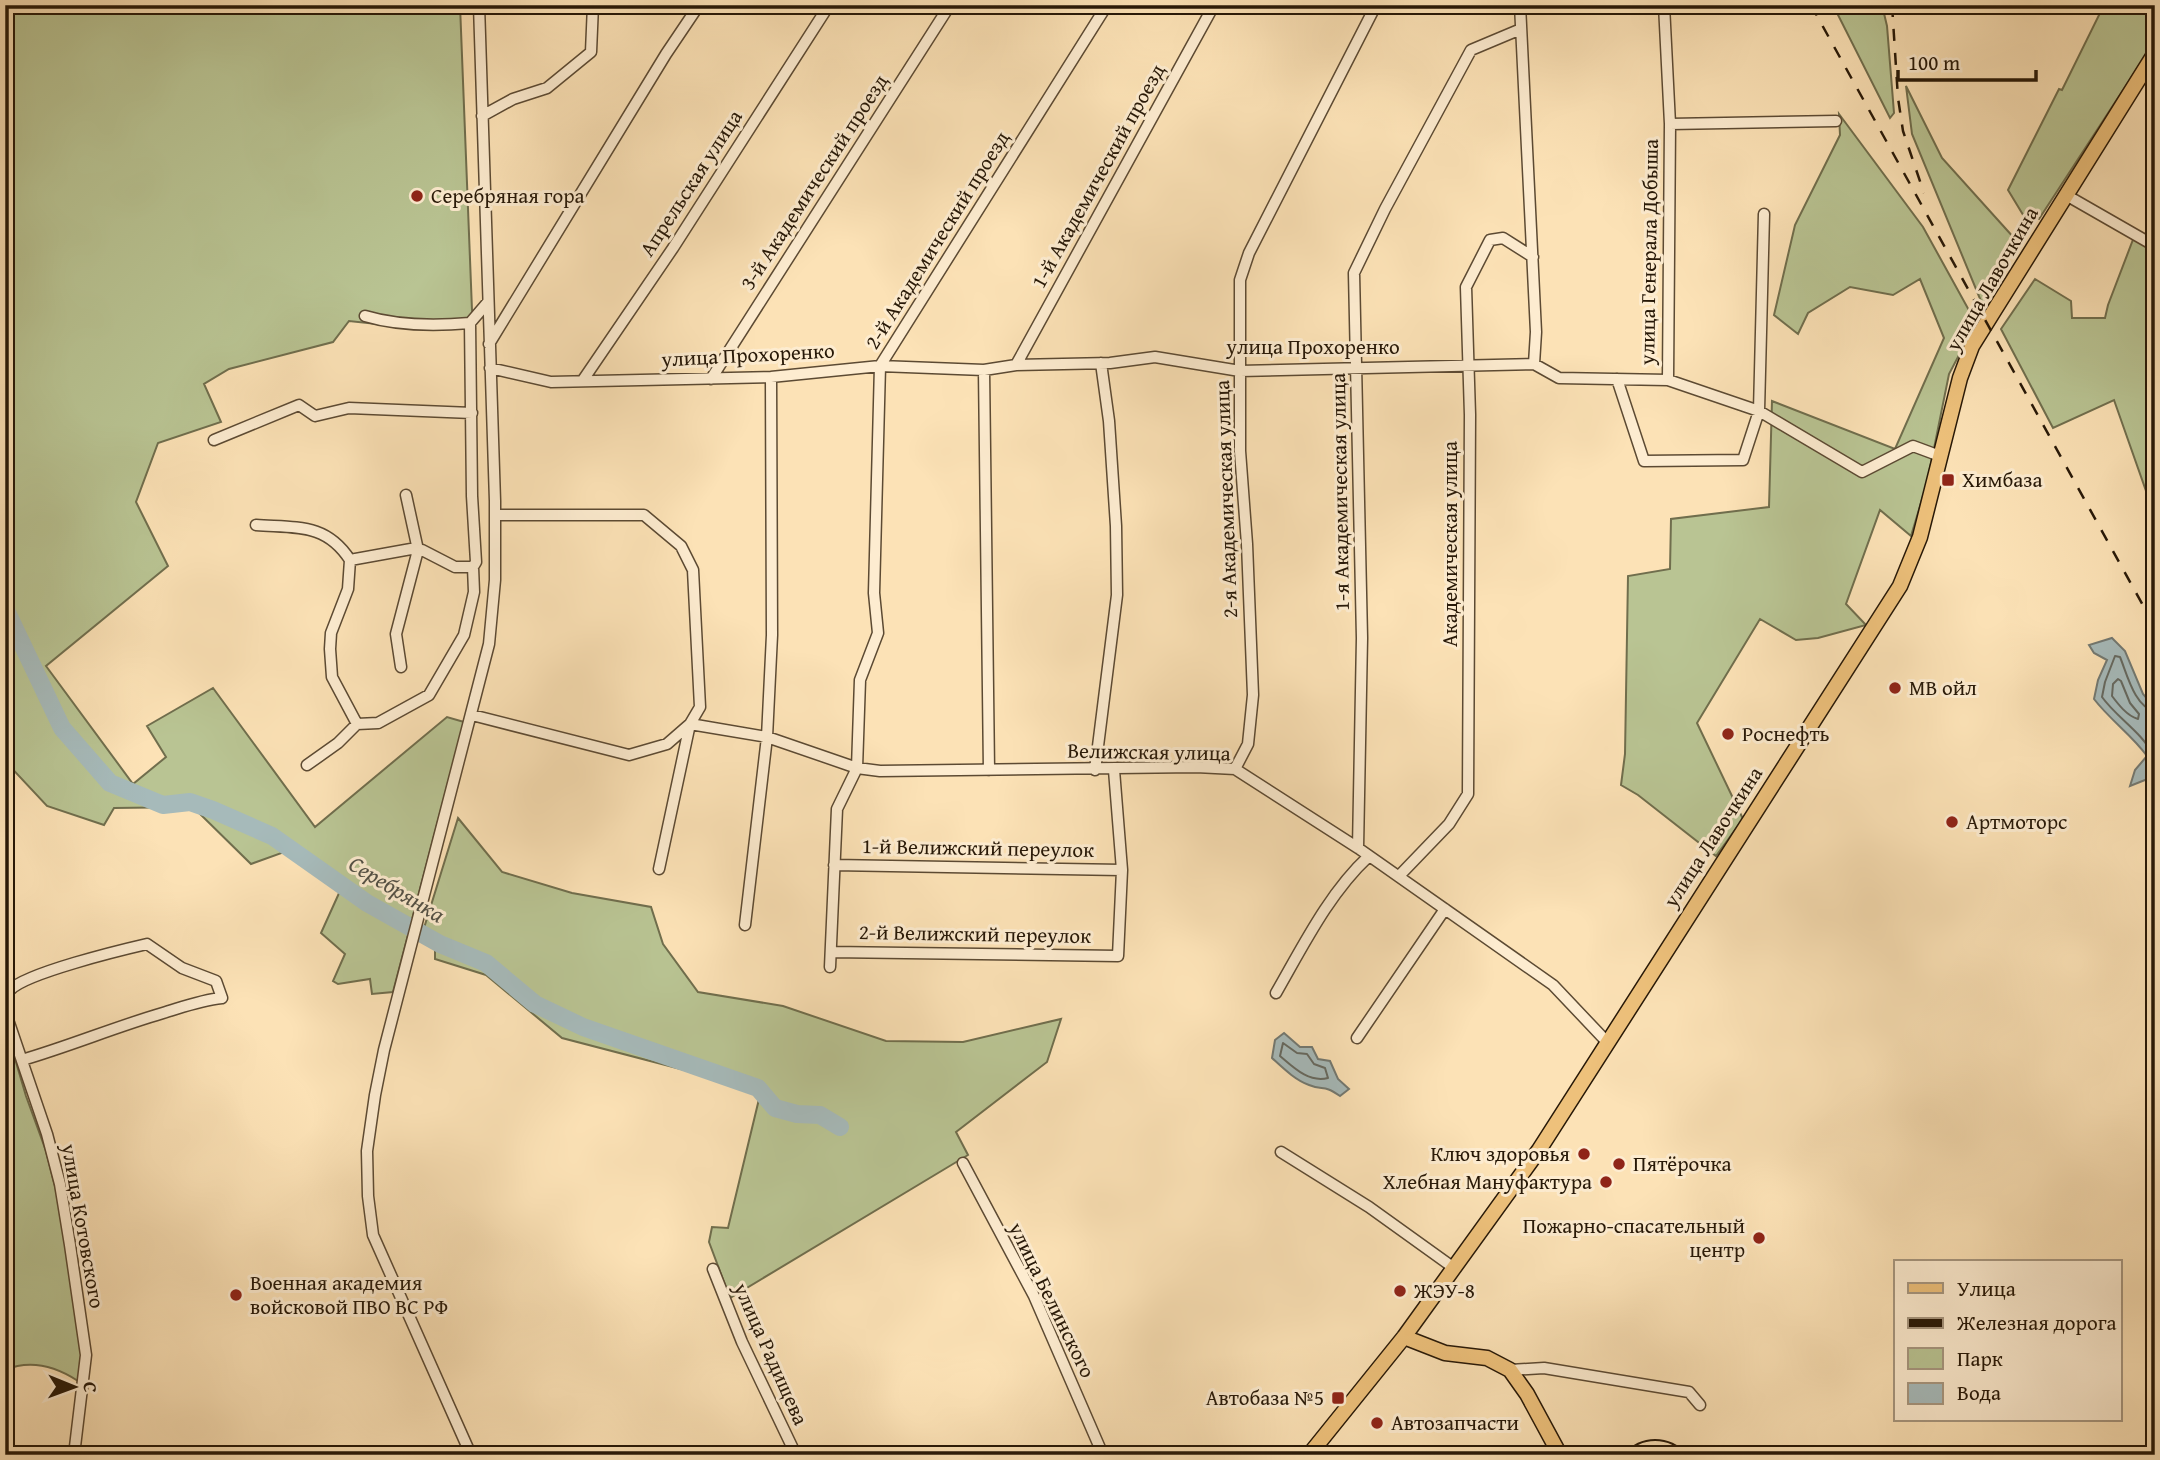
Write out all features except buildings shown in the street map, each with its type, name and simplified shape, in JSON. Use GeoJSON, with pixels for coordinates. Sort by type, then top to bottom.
{"type":"FeatureCollection","features":[{"type":"Feature","properties":{"kind":"main road","name":"улица Лавочкина"},"geometry":{"type":"LineString","coordinates":[[1309,1455],[1404,1337],[1539,1150],[1900,586],[1920,537],[1960,378],[1972,346],[2155,53]]}},
{"type":"Feature","properties":{"kind":"main road"},"geometry":{"type":"LineString","coordinates":[[1404,1337],[1445,1353],[1487,1358],[1510,1370],[1527,1394],[1560,1455]]}},
{"type":"Feature","properties":{"kind":"street"},"geometry":{"type":"LineString","coordinates":[[471,1455],[373,1235],[368,1196],[367,1151],[384,1050],[489,644],[495,580],[495,515],[479,5]]}},
{"type":"Feature","properties":{"kind":"street"},"geometry":{"type":"LineString","coordinates":[[482,116],[513,99],[547,88],[591,52],[593,5]]}},
{"type":"Feature","properties":{"kind":"street"},"geometry":{"type":"LineString","coordinates":[[489,344],[666,54],[699,5]]}},
{"type":"Feature","properties":{"kind":"street","name":"Апрельская улица"},"geometry":{"type":"LineString","coordinates":[[583,380],[673,248],[829,5]]}},
{"type":"Feature","properties":{"kind":"street","name":"3-й Академический проезд"},"geometry":{"type":"LineString","coordinates":[[711,379],[950,5]]}},
{"type":"Feature","properties":{"kind":"street","name":"2-й Академический проезд"},"geometry":{"type":"LineString","coordinates":[[857,768],[860,680],[878,633],[874,593],[880,366],[1107,5]]}},
{"type":"Feature","properties":{"kind":"street","name":"1-й Академический проезд"},"geometry":{"type":"LineString","coordinates":[[1016,365],[1214,5]]}},
{"type":"Feature","properties":{"kind":"street","name":"2-я Академическая улица"},"geometry":{"type":"LineString","coordinates":[[1235,769],[1248,744],[1254,695],[1240,451],[1240,280],[1248,253],[1377,5]]}},
{"type":"Feature","properties":{"kind":"street"},"geometry":{"type":"LineString","coordinates":[[1520,5],[1536,332],[1534,364]]}},
{"type":"Feature","properties":{"kind":"street","name":"улица Генерала Добыша"},"geometry":{"type":"LineString","coordinates":[[1664,5],[1670,124],[1668,380]]}},
{"type":"Feature","properties":{"kind":"street","name":"1-я Академическая улица"},"geometry":{"type":"LineString","coordinates":[[1358,848],[1362,638],[1354,273],[1385,209],[1471,50],[1521,29]]}},
{"type":"Feature","properties":{"kind":"street","name":"улица Генерала Добыша"},"geometry":{"type":"LineString","coordinates":[[1670,124],[1836,121]]}},
{"type":"Feature","properties":{"kind":"street"},"geometry":{"type":"LineString","coordinates":[[2066,195],[2155,246]]}},
{"type":"Feature","properties":{"kind":"street","name":"улица Генерала Добыша"},"geometry":{"type":"LineString","coordinates":[[1617,379],[1644,461],[1743,460],[1759,411],[1764,214]]}},
{"type":"Feature","properties":{"kind":"street","name":"Академическая улица"},"geometry":{"type":"LineString","coordinates":[[1399,876],[1449,824],[1468,794],[1469,364],[1466,287],[1490,240],[1503,238],[1532,257]]}},
{"type":"Feature","properties":{"kind":"street"},"geometry":{"type":"LineString","coordinates":[[307,765],[338,743],[357,724],[378,723],[429,695],[464,635],[474,592],[473,567],[476,562],[472,496],[470,323],[488,302]]}},
{"type":"Feature","properties":{"kind":"street"},"geometry":{"type":"LineString","coordinates":[[365,316],[382,321],[441,325],[470,323]]}},
{"type":"Feature","properties":{"kind":"street","name":"улица Прохоренко"},"geometry":{"type":"LineString","coordinates":[[490,368],[551,383],[583,380],[771,377],[880,366],[984,370],[1016,365],[1101,363],[1155,357],[1240,371],[1534,364],[1559,378],[1668,380],[1759,411],[1862,472],[1913,446],[1940,456]]}},
{"type":"Feature","properties":{"kind":"street"},"geometry":{"type":"LineString","coordinates":[[1095,770],[1117,595],[1116,526],[1109,421],[1101,363]]}},
{"type":"Feature","properties":{"kind":"street"},"geometry":{"type":"LineString","coordinates":[[984,370],[989,770]]}},
{"type":"Feature","properties":{"kind":"street"},"geometry":{"type":"LineString","coordinates":[[745,925],[767,737],[772,623],[771,377]]}},
{"type":"Feature","properties":{"kind":"street"},"geometry":{"type":"LineString","coordinates":[[214,440],[299,405],[315,415],[349,408],[472,413]]}},
{"type":"Feature","properties":{"kind":"street"},"geometry":{"type":"LineString","coordinates":[[401,667],[396,634],[418,550],[406,495]]}},
{"type":"Feature","properties":{"kind":"street"},"geometry":{"type":"LineString","coordinates":[[495,515],[644,515],[681,546],[693,569],[700,707],[690,724],[659,869]]}},
{"type":"Feature","properties":{"kind":"street"},"geometry":{"type":"LineString","coordinates":[[257,525],[326,534],[340,544],[350,560],[348,589],[331,634],[330,649],[332,677],[357,724]]}},
{"type":"Feature","properties":{"kind":"street"},"geometry":{"type":"LineString","coordinates":[[350,560],[418,550],[455,567],[473,567]]}},
{"type":"Feature","properties":{"kind":"street"},"geometry":{"type":"LineString","coordinates":[[472,715],[629,755],[667,744],[690,724]]}},
{"type":"Feature","properties":{"kind":"street","name":"Велижская улица"},"geometry":{"type":"LineString","coordinates":[[690,724],[767,737],[857,768],[880,771],[1196,767],[1235,769],[1358,848],[1553,985],[1607,1042]]}},
{"type":"Feature","properties":{"kind":"street"},"geometry":{"type":"LineString","coordinates":[[830,967],[837,809],[857,768]]}},
{"type":"Feature","properties":{"kind":"street"},"geometry":{"type":"LineString","coordinates":[[1114,770],[1122,870]]}},
{"type":"Feature","properties":{"kind":"street"},"geometry":{"type":"LineString","coordinates":[[1276,993],[1316,923],[1369,856]]}},
{"type":"Feature","properties":{"kind":"street","name":"1-й Велижский переулок"},"geometry":{"type":"LineString","coordinates":[[834,865],[1122,870]]}},
{"type":"Feature","properties":{"kind":"street","name":"2-й Велижский переулок"},"geometry":{"type":"LineString","coordinates":[[831,951],[1118,956],[1122,870]]}},
{"type":"Feature","properties":{"kind":"street"},"geometry":{"type":"LineString","coordinates":[[1357,1038],[1445,909]]}},
{"type":"Feature","properties":{"kind":"street"},"geometry":{"type":"LineString","coordinates":[[5,1000],[10,990],[25,981],[93,957],[147,944],[182,968],[216,981],[222,998],[206,1000],[126,1024],[22,1060]]}},
{"type":"Feature","properties":{"kind":"street","name":"улица Котовского"},"geometry":{"type":"LineString","coordinates":[[5,1011],[47,1134],[60,1184],[86,1355],[74,1455]]}},
{"type":"Feature","properties":{"kind":"street"},"geometry":{"type":"LineString","coordinates":[[1281,1152],[1369,1207],[1454,1268]]}},
{"type":"Feature","properties":{"kind":"street","name":"улица Белинского"},"geometry":{"type":"LineString","coordinates":[[963,1163],[1034,1296],[1103,1455]]}},
{"type":"Feature","properties":{"kind":"street","name":"улица Радищева"},"geometry":{"type":"LineString","coordinates":[[713,1269],[742,1342],[796,1455]]}},
{"type":"Feature","properties":{"kind":"street"},"geometry":{"type":"LineString","coordinates":[[1510,1370],[1544,1368],[1689,1392],[1700,1405]]}},
{"type":"Feature","properties":{"kind":"green space"},"geometry":{"type":"Polygon","coordinates":[[[5,5],[460,5],[472,310],[475,328],[405,327],[349,321],[333,342],[229,369],[204,384],[221,422],[158,443],[136,502],[168,566],[46,666],[133,784],[166,757],[147,726],[213,688],[315,827],[447,717],[464,722],[393,992],[372,994],[370,979],[338,984],[333,981],[345,954],[321,933],[340,891],[284,852],[251,864],[193,807],[114,808],[104,825],[47,806],[5,761],[5,5]]]}},
{"type":"Feature","properties":{"kind":"green space"},"geometry":{"type":"Polygon","coordinates":[[[1833,5],[1882,5],[1887,26],[1894,113],[1890,118],[1833,5]]]}},
{"type":"Feature","properties":{"kind":"green space"},"geometry":{"type":"Polygon","coordinates":[[[2107,5],[2155,5],[2155,41],[2039,219],[2025,218],[2008,190],[2059,89],[2062,90],[2100,13],[2107,5]]]}},
{"type":"Feature","properties":{"kind":"green space"},"geometry":{"type":"Polygon","coordinates":[[[1906,86],[1942,158],[2015,239],[1983,306],[1912,134],[1906,86]]]}},
{"type":"Feature","properties":{"kind":"green space"},"geometry":{"type":"Polygon","coordinates":[[[1839,114],[1923,227],[1976,323],[1949,374],[1927,483],[1911,536],[1880,510],[1846,604],[1866,625],[1818,638],[1796,640],[1760,619],[1697,723],[1743,819],[1716,856],[1638,795],[1621,785],[1625,754],[1628,576],[1670,569],[1671,519],[1769,507],[1772,401],[1895,449],[1944,338],[1920,279],[1893,295],[1850,287],[1808,313],[1798,334],[1774,315],[1795,225],[1840,135],[1839,114]]]}},
{"type":"Feature","properties":{"kind":"green space"},"geometry":{"type":"Polygon","coordinates":[[[2134,237],[2155,251],[2155,503],[2151,505],[2114,400],[2053,428],[2001,329],[2035,279],[2071,301],[2072,318],[2105,318],[2134,237]]]}},
{"type":"Feature","properties":{"kind":"green space"},"geometry":{"type":"Polygon","coordinates":[[[458,818],[502,872],[572,893],[651,907],[663,944],[698,992],[783,1006],[886,1041],[963,1042],[1061,1019],[1047,1062],[956,1132],[968,1155],[730,1298],[709,1242],[712,1227],[728,1228],[759,1099],[742,1085],[562,1038],[486,975],[435,959],[435,947],[420,941],[458,818]]]}},
{"type":"Feature","properties":{"kind":"green space"},"geometry":{"type":"Polygon","coordinates":[[[5,1025],[46,1151],[60,1206],[82,1356],[78,1381],[61,1371],[43,1366],[24,1365],[5,1370],[5,1025]]]}},
{"type":"Feature","properties":{"kind":"water"},"geometry":{"type":"Polygon","coordinates":[[[2112,638],[2125,651],[2143,694],[2155,708],[2155,776],[2130,786],[2135,770],[2147,756],[2094,699],[2098,680],[2107,660],[2094,653],[2089,645],[2112,638]]]}},
{"type":"Feature","properties":{"kind":"water"},"geometry":{"type":"Polygon","coordinates":[[[1284,1033],[1300,1047],[1312,1047],[1318,1059],[1330,1061],[1338,1079],[1349,1089],[1340,1096],[1330,1090],[1304,1083],[1285,1070],[1272,1058],[1275,1040],[1284,1033]]]}},
{"type":"Feature","properties":{"kind":"waterway","name":"Серебрянка"},"geometry":{"type":"LineString","coordinates":[[5,608],[62,728],[110,783],[163,805],[190,802],[272,836],[367,903],[440,944],[486,963],[535,1004],[583,1027],[758,1088],[775,1108],[797,1114],[820,1115],[840,1127]]}},
{"type":"Feature","properties":{"kind":"tram line"},"geometry":{"type":"LineString","coordinates":[[1624,1455],[1638,1444],[1655,1440],[1672,1444],[1687,1455]]}},
{"type":"Feature","properties":{"kind":"railway"},"geometry":{"type":"LineString","coordinates":[[1811,5],[2155,627]]}},
{"type":"Feature","properties":{"kind":"railway"},"geometry":{"type":"LineString","coordinates":[[1892,5],[1898,98],[1903,131],[1924,193]]}},
{"type":"Feature","properties":{"kind":"place","name":"Серебряная гора"},"geometry":{"type":"Point","coordinates":[417,196]}},
{"type":"Feature","properties":{"kind":"place","name":"Химбаза"},"geometry":{"type":"Point","coordinates":[1948,480]}},
{"type":"Feature","properties":{"kind":"place","name":"МВ ойл"},"geometry":{"type":"Point","coordinates":[1895,688]}},
{"type":"Feature","properties":{"kind":"place","name":"Роснефть"},"geometry":{"type":"Point","coordinates":[1728,734]}},
{"type":"Feature","properties":{"kind":"place","name":"Артмоторс"},"geometry":{"type":"Point","coordinates":[1952,822]}},
{"type":"Feature","properties":{"kind":"place","name":"Ключ здоровья"},"geometry":{"type":"Point","coordinates":[1584,1154]}},
{"type":"Feature","properties":{"kind":"place","name":"Пятёрочка"},"geometry":{"type":"Point","coordinates":[1619,1164]}},
{"type":"Feature","properties":{"kind":"place","name":"Хлебная Мануфактура"},"geometry":{"type":"Point","coordinates":[1606,1182]}},
{"type":"Feature","properties":{"kind":"place","name":"Пожарно-спасательный центр"},"geometry":{"type":"Point","coordinates":[1759,1238]}},
{"type":"Feature","properties":{"kind":"place","name":"ЖЭУ-8"},"geometry":{"type":"Point","coordinates":[1400,1291]}},
{"type":"Feature","properties":{"kind":"place","name":"Военная академия войсковой ПВО ВС РФ"},"geometry":{"type":"Point","coordinates":[236,1295]}},
{"type":"Feature","properties":{"kind":"place","name":"Автобаза №5"},"geometry":{"type":"Point","coordinates":[1338,1398]}},
{"type":"Feature","properties":{"kind":"place","name":"Автозапчасти"},"geometry":{"type":"Point","coordinates":[1377,1423]}}]}
